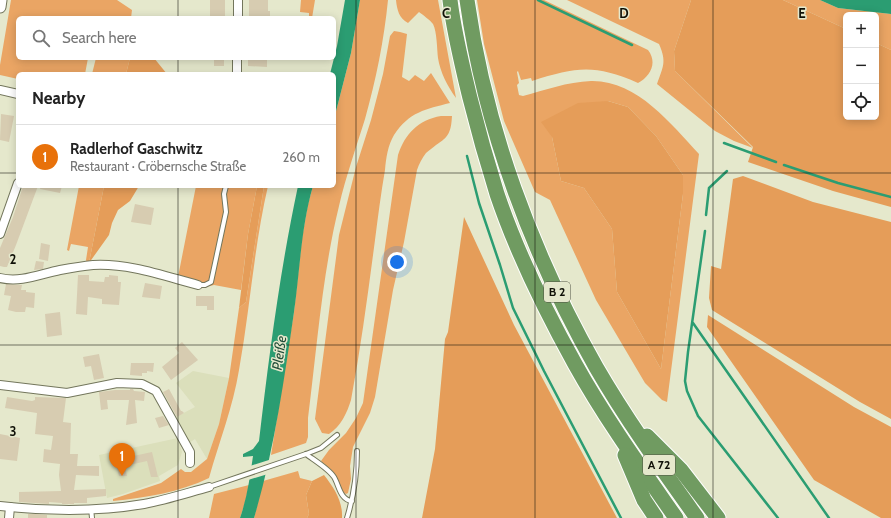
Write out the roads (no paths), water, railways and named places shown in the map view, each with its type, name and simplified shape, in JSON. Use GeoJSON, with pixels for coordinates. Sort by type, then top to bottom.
{"type":"FeatureCollection","features":[{"type":"Feature","properties":{"kind":"highway","name":"B 2"},"geometry":{"type":"LineString","coordinates":[[450,0],[460,59],[477,126],[497,194],[536,288],[576,365],[614,428]]}},
{"type":"Feature","properties":{"kind":"highway","name":"B 2"},"geometry":{"type":"LineString","coordinates":[[467,0],[477,57],[492,120],[504,160],[524,216],[553,284],[572,323],[596,367],[623,411]]}},
{"type":"Feature","properties":{"kind":"highway"},"geometry":{"type":"LineString","coordinates":[[623,411],[681,470],[718,518]]}},
{"type":"Feature","properties":{"kind":"highway","name":"A 72"},"geometry":{"type":"LineString","coordinates":[[623,411],[648,450],[697,518]]}},
{"type":"Feature","properties":{"kind":"highway"},"geometry":{"type":"LineString","coordinates":[[614,428],[644,500],[656,518]]}},
{"type":"Feature","properties":{"kind":"highway","name":"A 72"},"geometry":{"type":"LineString","coordinates":[[614,428],[676,518]]}},
{"type":"Feature","properties":{"kind":"main road"},"geometry":{"type":"LineString","coordinates":[[0,7],[1,0]]}},
{"type":"Feature","properties":{"kind":"street"},"geometry":{"type":"LineString","coordinates":[[238,0],[238,16]]}},
{"type":"Feature","properties":{"kind":"street"},"geometry":{"type":"LineString","coordinates":[[237,60],[237,72]]}},
{"type":"Feature","properties":{"kind":"street"},"geometry":{"type":"LineString","coordinates":[[0,90],[16,94]]}},
{"type":"Feature","properties":{"kind":"street"},"geometry":{"type":"LineString","coordinates":[[0,234],[16,188]]}},
{"type":"Feature","properties":{"kind":"street"},"geometry":{"type":"LineString","coordinates":[[0,278],[21,280],[62,270],[94,265],[137,269],[198,285]]}},
{"type":"Feature","properties":{"kind":"street"},"geometry":{"type":"LineString","coordinates":[[0,385],[67,393],[117,382],[142,384],[156,391],[190,452],[190,462]]}},
{"type":"Feature","properties":{"kind":"street"},"geometry":{"type":"LineString","coordinates":[[0,506],[36,509],[117,507],[143,504],[209,487]]}},
{"type":"Feature","properties":{"kind":"street"},"geometry":{"type":"LineString","coordinates":[[9,518],[10,507]]}},
{"type":"Feature","properties":{"kind":"lane"},"geometry":{"type":"LineString","coordinates":[[198,285],[205,285],[211,282],[213,275],[226,212],[224,194],[226,188]]}},
{"type":"Feature","properties":{"kind":"lane"},"geometry":{"type":"LineString","coordinates":[[209,487],[321,448],[337,435]]}},
{"type":"Feature","properties":{"kind":"lane"},"geometry":{"type":"LineString","coordinates":[[347,518],[357,475],[357,451]]}},
{"type":"Feature","properties":{"kind":"lane"},"geometry":{"type":"LineString","coordinates":[[306,454],[333,476],[343,496],[348,501],[352,501]]}},
{"type":"Feature","properties":{"kind":"lane"},"geometry":{"type":"LineString","coordinates":[[91,508],[92,518]]}},
{"type":"Feature","properties":{"kind":"water"},"geometry":{"type":"Polygon","coordinates":[[[345,0],[360,0],[351,53],[336,111],[336,72],[330,72],[334,60],[336,60],[345,0]]]}},
{"type":"Feature","properties":{"kind":"water"},"geometry":{"type":"Polygon","coordinates":[[[820,0],[891,0],[891,14],[838,8],[820,0]]]}},
{"type":"Feature","properties":{"kind":"water","name":"Pleiße"},"geometry":{"type":"Polygon","coordinates":[[[298,188],[312,188],[303,233],[294,312],[273,442],[254,518],[240,518],[253,456],[243,457],[243,454],[253,449],[259,441],[276,313],[298,188]]]}},
{"type":"Feature","properties":{"kind":"waterway"},"geometry":{"type":"LineString","coordinates":[[538,0],[632,45]]}},
{"type":"Feature","properties":{"kind":"waterway"},"geometry":{"type":"LineString","coordinates":[[724,143],[776,162]]}},
{"type":"Feature","properties":{"kind":"waterway"},"geometry":{"type":"LineString","coordinates":[[467,156],[479,203],[513,308],[544,371],[621,518]]}},
{"type":"Feature","properties":{"kind":"waterway"},"geometry":{"type":"LineString","coordinates":[[784,165],[838,183],[891,197]]}},
{"type":"Feature","properties":{"kind":"waterway"},"geometry":{"type":"LineString","coordinates":[[706,215],[709,188],[727,171]]}},
{"type":"Feature","properties":{"kind":"waterway"},"geometry":{"type":"LineString","coordinates":[[705,231],[688,352],[685,381],[687,391],[698,416],[778,518]]}},
{"type":"Feature","properties":{"kind":"waterway"},"geometry":{"type":"LineString","coordinates":[[693,323],[829,518]]}},
{"type":"Feature","properties":{"kind":"place","name":"Radlerhof Gaschwitz"},"geometry":{"type":"Point","coordinates":[122,476]}}]}
